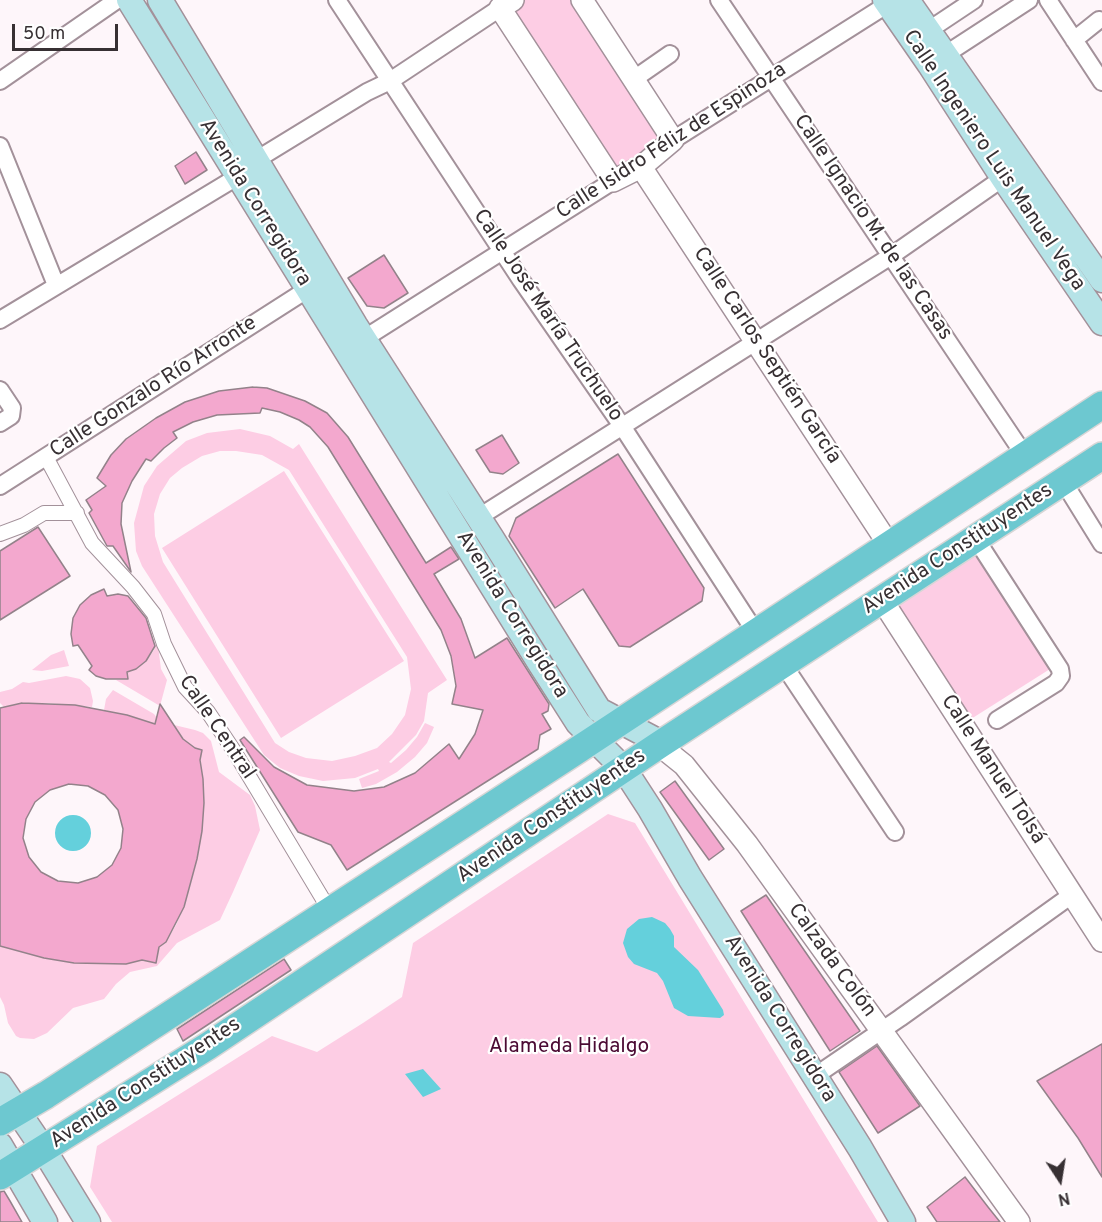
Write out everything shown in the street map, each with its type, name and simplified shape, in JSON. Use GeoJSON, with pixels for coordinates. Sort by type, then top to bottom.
{"type":"FeatureCollection","features":[{"type":"Feature","properties":{"kind":"main road","name":"Avenida Corregidora"},"geometry":{"type":"LineString","coordinates":[[129,0],[531,649],[578,723],[624,769],[860,1148],[903,1222]]}},
{"type":"Feature","properties":{"kind":"main road","name":"Avenida Corregidora"},"geometry":{"type":"LineString","coordinates":[[160,0],[223,108],[365,338],[599,710],[621,721]]}},
{"type":"Feature","properties":{"kind":"main road","name":"Calle Ingeniero Luis Manuel Vega"},"geometry":{"type":"LineString","coordinates":[[893,1],[938,60],[1061,242],[1102,323]]}},
{"type":"Feature","properties":{"kind":"main road","name":"Calle Ingeniero Luis Manuel Vega"},"geometry":{"type":"LineString","coordinates":[[938,60],[1003,178],[1061,242],[1102,280]]}},
{"type":"Feature","properties":{"kind":"main road","name":"Avenida Constituyentes"},"geometry":{"type":"LineString","coordinates":[[9,1117],[594,740],[1102,405]]}},
{"type":"Feature","properties":{"kind":"main road","name":"Avenida Constituyentes"},"geometry":{"type":"LineString","coordinates":[[7,1172],[208,1046],[659,745],[1102,456]]}},
{"type":"Feature","properties":{"kind":"main road","name":"Calzada Colón"},"geometry":{"type":"LineString","coordinates":[[621,721],[652,738],[659,745]]}},
{"type":"Feature","properties":{"kind":"main road"},"geometry":{"type":"LineString","coordinates":[[0,1085],[9,1117],[44,1150],[88,1222]]}},
{"type":"Feature","properties":{"kind":"main road"},"geometry":{"type":"LineString","coordinates":[[0,1145],[7,1172],[45,1222]]}},
{"type":"Feature","properties":{"kind":"street"},"geometry":{"type":"LineString","coordinates":[[0,81],[117,0]]}},
{"type":"Feature","properties":{"kind":"street","name":"Calle José María Truchuelo"},"geometry":{"type":"LineString","coordinates":[[337,0],[502,251],[622,426],[756,633]]}},
{"type":"Feature","properties":{"kind":"street"},"geometry":{"type":"LineString","coordinates":[[582,0],[673,140]]}},
{"type":"Feature","properties":{"kind":"street","name":"Calle Ignacio M. de las Casas"},"geometry":{"type":"LineString","coordinates":[[719,0],[1025,456]]}},
{"type":"Feature","properties":{"kind":"street"},"geometry":{"type":"LineString","coordinates":[[920,36],[974,0]]}},
{"type":"Feature","properties":{"kind":"street"},"geometry":{"type":"LineString","coordinates":[[938,60],[1029,0]]}},
{"type":"Feature","properties":{"kind":"street"},"geometry":{"type":"LineString","coordinates":[[1048,0],[1102,82]]}},
{"type":"Feature","properties":{"kind":"street","name":"Calle Isidro Féliz de Espinoza"},"geometry":{"type":"LineString","coordinates":[[365,338],[613,181],[641,167],[673,140],[893,1]]}},
{"type":"Feature","properties":{"kind":"street"},"geometry":{"type":"LineString","coordinates":[[256,160],[367,92],[390,81],[506,4],[613,181]]}},
{"type":"Feature","properties":{"kind":"street"},"geometry":{"type":"LineString","coordinates":[[1074,39],[1099,20]]}},
{"type":"Feature","properties":{"kind":"street"},"geometry":{"type":"LineString","coordinates":[[634,79],[670,54]]}},
{"type":"Feature","properties":{"kind":"street"},"geometry":{"type":"LineString","coordinates":[[0,146],[56,285]]}},
{"type":"Feature","properties":{"kind":"street","name":"Calle Carlos Septién García"},"geometry":{"type":"LineString","coordinates":[[641,167],[889,545]]}},
{"type":"Feature","properties":{"kind":"street"},"geometry":{"type":"LineString","coordinates":[[0,320],[237,177]]}},
{"type":"Feature","properties":{"kind":"street"},"geometry":{"type":"LineString","coordinates":[[479,517],[891,255],[1003,178]]}},
{"type":"Feature","properties":{"kind":"street","name":"Calle Gonzalo Río Arronte"},"geometry":{"type":"LineString","coordinates":[[0,486],[308,289]]}},
{"type":"Feature","properties":{"kind":"street"},"geometry":{"type":"LineString","coordinates":[[0,390],[12,408],[11,416],[0,423]]}},
{"type":"Feature","properties":{"kind":"street","name":"Calle Central"},"geometry":{"type":"LineString","coordinates":[[46,457],[92,543],[133,587],[154,614],[164,644],[185,687],[208,712],[234,751],[330,910]]}},
{"type":"Feature","properties":{"kind":"street"},"geometry":{"type":"LineString","coordinates":[[1063,482],[1102,544]]}},
{"type":"Feature","properties":{"kind":"street"},"geometry":{"type":"LineString","coordinates":[[0,534],[24,525],[44,513],[77,513]]}},
{"type":"Feature","properties":{"kind":"street"},"geometry":{"type":"LineString","coordinates":[[976,539],[1059,669],[1061,676],[1056,683],[997,720]]}},
{"type":"Feature","properties":{"kind":"street","name":"Calle Manuel Tolsá"},"geometry":{"type":"LineString","coordinates":[[882,600],[1072,894],[1096,917],[1102,941]]}},
{"type":"Feature","properties":{"kind":"street"},"geometry":{"type":"LineString","coordinates":[[783,664],[895,832]]}},
{"type":"Feature","properties":{"kind":"street","name":"Calzada Colón"},"geometry":{"type":"LineString","coordinates":[[659,745],[684,765],[747,844],[1019,1222]]}},
{"type":"Feature","properties":{"kind":"street"},"geometry":{"type":"LineString","coordinates":[[815,1076],[882,1031],[1072,894]]}},
{"type":"Feature","properties":{"kind":"green space"},"geometry":{"type":"Polygon","coordinates":[[[524,0],[576,0],[667,135],[634,161],[616,168],[510,10],[524,0]]]}},
{"type":"Feature","properties":{"kind":"green space"},"geometry":{"type":"Polygon","coordinates":[[[240,429],[270,436],[293,449],[299,444],[447,680],[428,693],[424,721],[416,735],[389,762],[391,763],[406,750],[425,723],[434,727],[427,743],[397,772],[376,784],[362,788],[359,779],[379,771],[378,769],[355,778],[323,781],[299,776],[280,768],[264,755],[142,566],[136,551],[134,523],[144,486],[157,466],[186,441],[207,433],[240,429]],[[220,451],[202,456],[170,478],[160,494],[154,514],[155,536],[163,562],[275,743],[289,752],[306,758],[332,761],[377,748],[392,734],[405,715],[411,689],[407,657],[289,470],[262,455],[220,451]]]}},
{"type":"Feature","properties":{"kind":"green space"},"geometry":{"type":"Polygon","coordinates":[[[284,471],[404,661],[281,738],[162,548],[284,471]]]}},
{"type":"Feature","properties":{"kind":"green space"},"geometry":{"type":"Polygon","coordinates":[[[975,551],[1050,669],[971,719],[895,606],[975,551]]]}},
{"type":"Feature","properties":{"kind":"green space"},"geometry":{"type":"Polygon","coordinates":[[[157,638],[161,669],[167,680],[160,706],[116,680],[128,679],[127,672],[136,669],[146,661],[154,650],[157,638]]]}},
{"type":"Feature","properties":{"kind":"green space"},"geometry":{"type":"Polygon","coordinates":[[[64,650],[69,666],[42,671],[32,670],[51,655],[64,650]]]}},
{"type":"Feature","properties":{"kind":"green space"},"geometry":{"type":"Polygon","coordinates":[[[66,676],[80,679],[90,688],[92,707],[22,703],[4,707],[0,703],[0,692],[12,689],[23,682],[29,683],[66,676]]]}},
{"type":"Feature","properties":{"kind":"green space"},"geometry":{"type":"Polygon","coordinates":[[[113,690],[154,714],[157,718],[155,725],[104,710],[106,699],[113,690]]]}},
{"type":"Feature","properties":{"kind":"green space"},"geometry":{"type":"Polygon","coordinates":[[[170,724],[203,733],[211,741],[219,772],[250,795],[255,806],[260,830],[220,920],[177,943],[157,966],[130,972],[104,999],[73,1008],[47,1033],[34,1039],[20,1038],[16,1036],[8,1023],[0,997],[0,946],[44,958],[74,963],[126,964],[142,960],[156,963],[159,947],[166,942],[176,925],[184,907],[197,859],[202,831],[203,779],[200,760],[202,750],[169,731],[170,724]]]}},
{"type":"Feature","properties":{"kind":"green space","name":"Alameda Hidalgo"},"geometry":{"type":"Polygon","coordinates":[[[608,814],[635,823],[878,1222],[112,1222],[90,1187],[97,1146],[272,1036],[317,1052],[363,1023],[402,997],[413,943],[608,814]]]}},
{"type":"Feature","properties":{"kind":"water"},"geometry":{"type":"Polygon","coordinates":[[[73,815],[86,820],[91,833],[86,846],[73,851],[60,846],[55,833],[60,820],[73,815]]]}},
{"type":"Feature","properties":{"kind":"water"},"geometry":{"type":"Polygon","coordinates":[[[652,917],[665,923],[674,936],[674,947],[698,970],[723,1010],[724,1015],[720,1018],[688,1016],[674,1008],[663,981],[657,973],[634,964],[628,957],[623,943],[627,929],[639,919],[652,917]]]}},
{"type":"Feature","properties":{"kind":"water"},"geometry":{"type":"Polygon","coordinates":[[[423,1069],[441,1089],[423,1097],[405,1074],[423,1069]]]}},
{"type":"Feature","properties":{"kind":"building"},"geometry":{"type":"Polygon","coordinates":[[[196,152],[207,170],[185,184],[175,166],[196,152]]]}},
{"type":"Feature","properties":{"kind":"building"},"geometry":{"type":"Polygon","coordinates":[[[384,255],[408,293],[384,308],[367,306],[348,278],[384,255]]]}},
{"type":"Feature","properties":{"kind":"building"},"geometry":{"type":"Polygon","coordinates":[[[253,387],[267,388],[305,401],[327,413],[348,437],[426,563],[451,547],[459,559],[434,574],[461,619],[475,658],[507,638],[549,704],[548,711],[542,714],[551,729],[540,735],[538,749],[347,870],[331,845],[298,832],[240,740],[244,737],[274,767],[307,785],[354,791],[384,787],[415,773],[449,744],[459,759],[475,734],[483,710],[452,704],[456,686],[451,656],[441,630],[328,447],[310,427],[299,420],[262,408],[260,413],[217,415],[193,422],[173,432],[177,438],[151,461],[146,459],[122,503],[121,524],[131,572],[113,546],[107,546],[89,513],[92,510],[86,500],[106,486],[97,478],[111,455],[126,439],[156,418],[185,402],[219,391],[253,387]]]}},
{"type":"Feature","properties":{"kind":"building"},"geometry":{"type":"Polygon","coordinates":[[[502,435],[519,463],[503,474],[490,472],[476,450],[502,435]]]}},
{"type":"Feature","properties":{"kind":"building"},"geometry":{"type":"Polygon","coordinates":[[[618,454],[704,588],[702,601],[630,647],[619,646],[583,589],[555,608],[509,536],[516,518],[618,454]]]}},
{"type":"Feature","properties":{"kind":"building"},"geometry":{"type":"Polygon","coordinates":[[[38,527],[70,576],[0,620],[0,551],[38,527]]]}},
{"type":"Feature","properties":{"kind":"building"},"geometry":{"type":"Polygon","coordinates":[[[104,589],[107,596],[118,594],[128,596],[146,618],[155,646],[146,661],[136,669],[127,672],[128,679],[106,679],[96,676],[89,670],[92,666],[78,645],[73,646],[71,634],[73,618],[80,605],[91,595],[104,589]]]}},
{"type":"Feature","properties":{"kind":"building"},"geometry":{"type":"Polygon","coordinates":[[[22,703],[75,705],[127,715],[155,724],[160,704],[183,739],[202,750],[200,760],[204,803],[197,859],[184,907],[166,942],[159,947],[156,963],[142,960],[126,964],[74,963],[44,958],[0,946],[0,708],[22,703]],[[69,784],[50,790],[35,802],[26,819],[23,838],[29,857],[41,872],[58,881],[78,883],[97,877],[112,865],[121,848],[123,829],[118,810],[105,795],[88,786],[69,784]]]}},
{"type":"Feature","properties":{"kind":"building"},"geometry":{"type":"Polygon","coordinates":[[[675,781],[724,849],[709,860],[660,792],[675,781]]]}},
{"type":"Feature","properties":{"kind":"building"},"geometry":{"type":"Polygon","coordinates":[[[766,895],[860,1031],[830,1051],[741,911],[766,895]]]}},
{"type":"Feature","properties":{"kind":"building"},"geometry":{"type":"Polygon","coordinates":[[[284,959],[291,970],[183,1041],[177,1029],[284,959]]]}},
{"type":"Feature","properties":{"kind":"building"},"geometry":{"type":"Polygon","coordinates":[[[1102,1044],[1102,1177],[1078,1138],[1037,1081],[1102,1044]]]}},
{"type":"Feature","properties":{"kind":"building"},"geometry":{"type":"Polygon","coordinates":[[[877,1046],[920,1106],[878,1133],[839,1072],[877,1046]]]}},
{"type":"Feature","properties":{"kind":"building"},"geometry":{"type":"Polygon","coordinates":[[[965,1177],[1000,1222],[937,1222],[927,1207],[965,1177]]]}},
{"type":"Feature","properties":{"kind":"building"},"geometry":{"type":"Polygon","coordinates":[[[4,1191],[22,1222],[0,1222],[0,1192],[4,1191]]]}}]}
